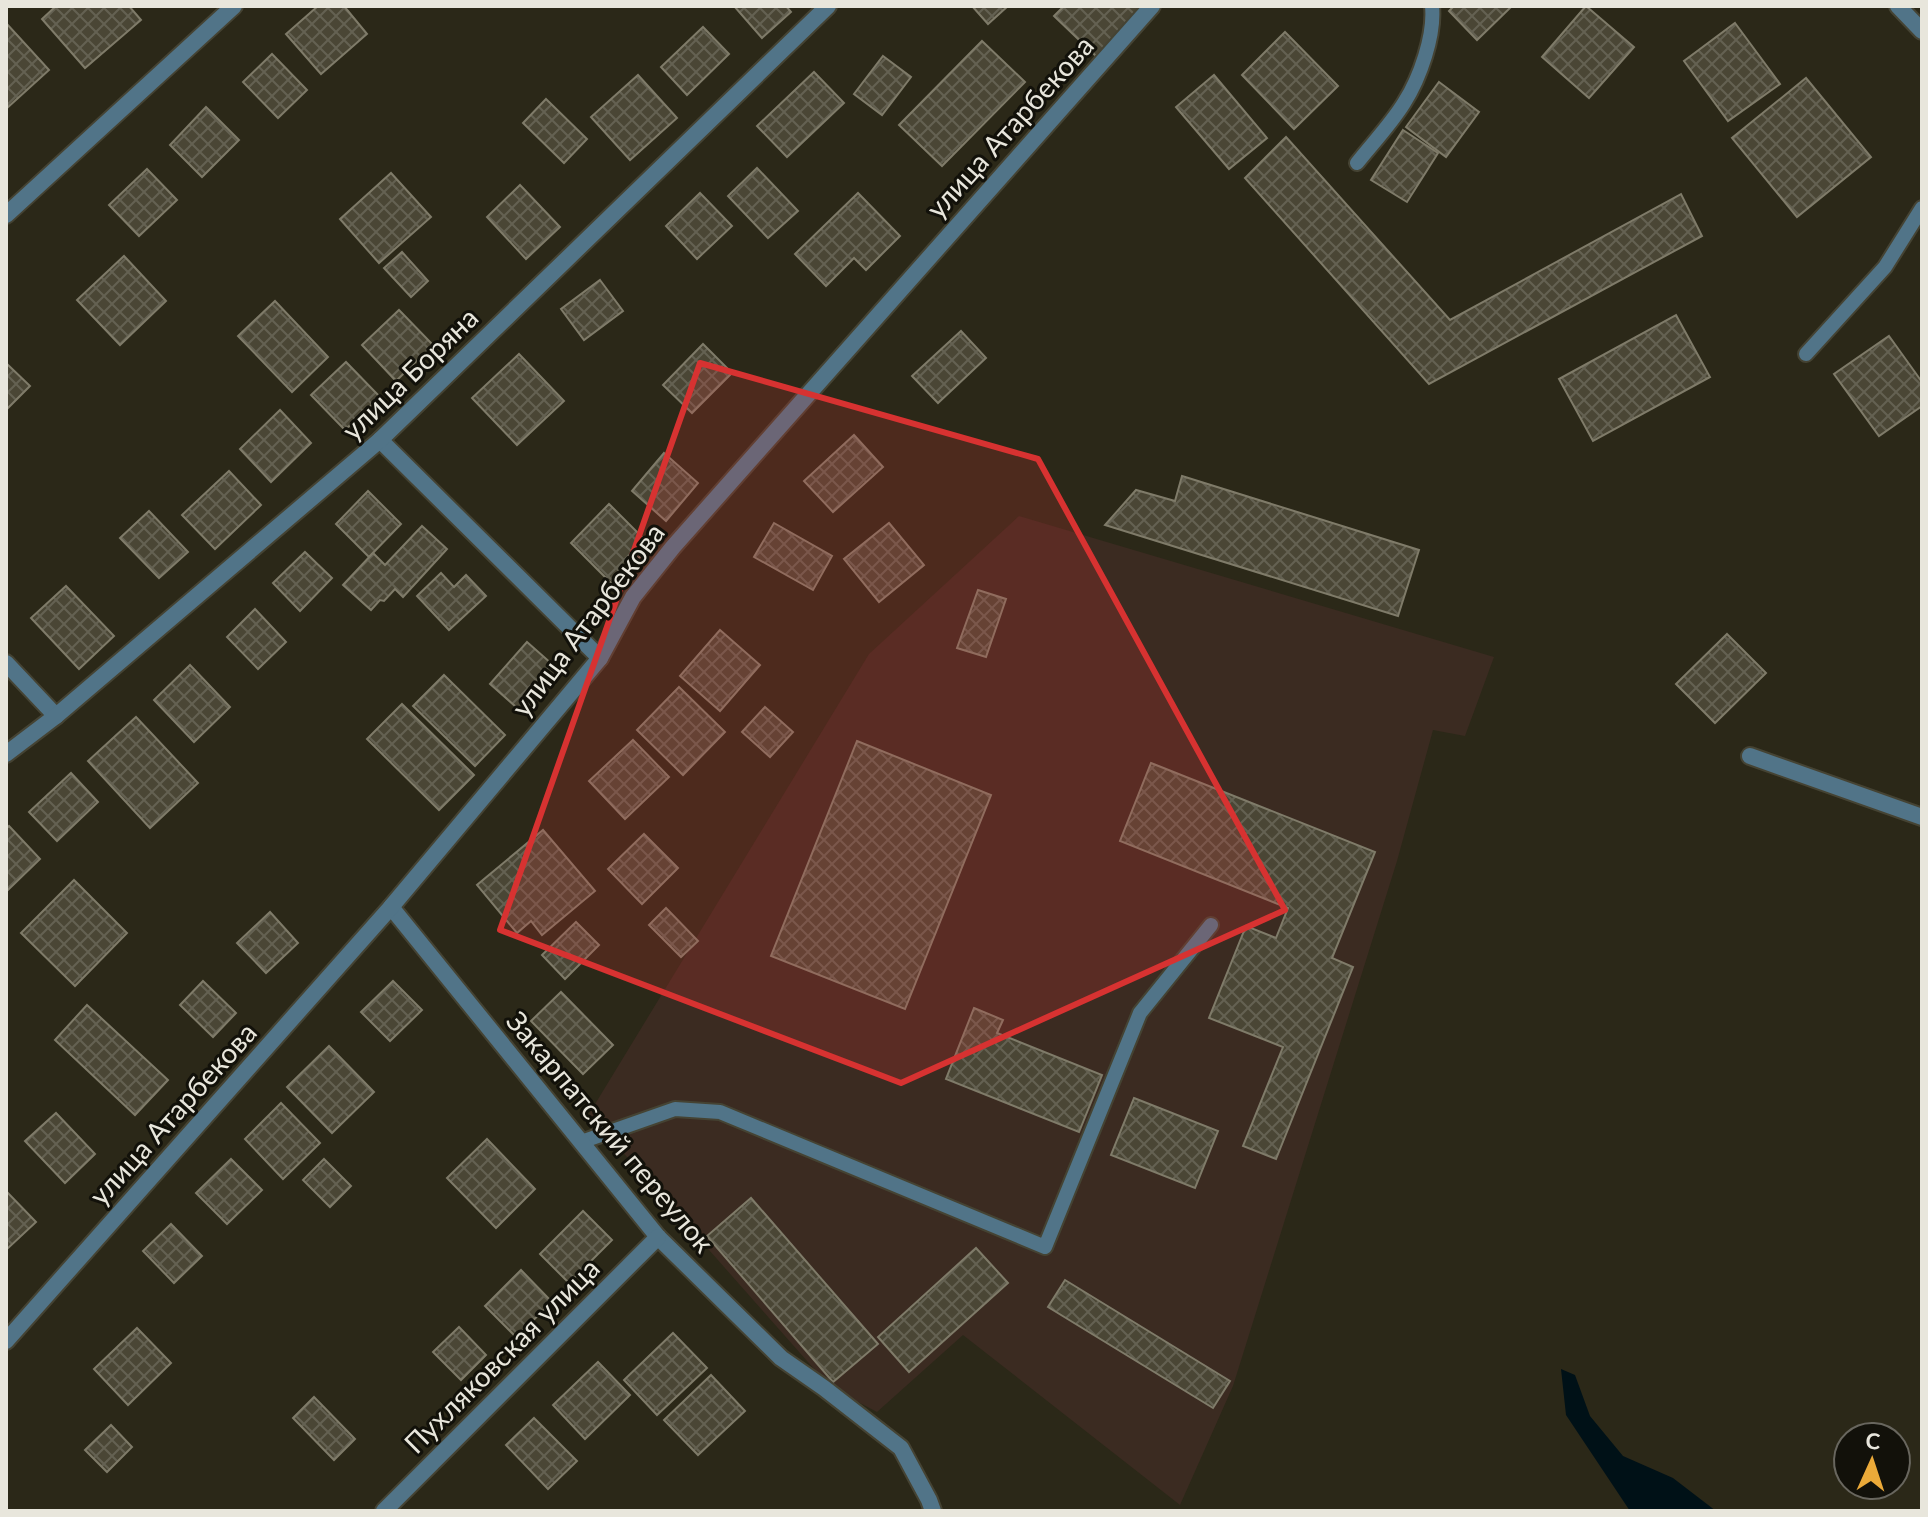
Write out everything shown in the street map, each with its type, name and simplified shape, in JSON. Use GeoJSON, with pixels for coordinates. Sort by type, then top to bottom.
{"type":"FeatureCollection","features":[{"type":"Feature","properties":{"kind":"street"},"geometry":{"type":"LineString","coordinates":[[6,215],[234,6]]}},
{"type":"Feature","properties":{"kind":"street","name":"улица Боряна"},"geometry":{"type":"LineString","coordinates":[[6,754],[56,716],[380,440],[828,6]]}},
{"type":"Feature","properties":{"kind":"street","name":"улица Атарбекова"},"geometry":{"type":"LineString","coordinates":[[6,1341],[391,907],[600,658],[633,597],[673,547],[1152,6]]}},
{"type":"Feature","properties":{"kind":"street"},"geometry":{"type":"LineString","coordinates":[[1898,6],[1922,31]]}},
{"type":"Feature","properties":{"kind":"street"},"geometry":{"type":"LineString","coordinates":[[380,440],[600,658]]}},
{"type":"Feature","properties":{"kind":"street"},"geometry":{"type":"LineString","coordinates":[[6,663],[56,716]]}},
{"type":"Feature","properties":{"kind":"street"},"geometry":{"type":"LineString","coordinates":[[1750,756],[1922,817]]}},
{"type":"Feature","properties":{"kind":"street","name":"Закарпатский переулок"},"geometry":{"type":"LineString","coordinates":[[391,907],[658,1237],[781,1358],[901,1448],[933,1511]]}},
{"type":"Feature","properties":{"kind":"street","name":"Пухляковская улица"},"geometry":{"type":"LineString","coordinates":[[389,1509],[658,1237]]}},
{"type":"Feature","properties":{"kind":"lane"},"geometry":{"type":"LineString","coordinates":[[1357,163],[1405,103],[1426,55],[1433,19],[1432,6]]}},
{"type":"Feature","properties":{"kind":"lane"},"geometry":{"type":"LineString","coordinates":[[1806,354],[1885,267],[1922,208]]}},
{"type":"Feature","properties":{"kind":"lane"},"geometry":{"type":"LineString","coordinates":[[581,1142],[675,1109],[720,1112],[1045,1247],[1140,1013],[1211,925]]}},
{"type":"Feature","properties":{"kind":"highlighted area"},"geometry":{"type":"Polygon","coordinates":[[[700,363],[1038,459],[1285,910],[901,1083],[500,930],[700,363]]]}},
{"type":"Feature","properties":{"kind":"shaded area"},"geometry":{"type":"Polygon","coordinates":[[[1019,516],[1494,657],[1465,736],[1433,730],[1397,861],[1233,1386],[1180,1505],[963,1335],[877,1412],[830,1387],[589,1114],[869,654],[1019,516]]]}},
{"type":"Feature","properties":{"kind":"shaded area"},"geometry":{"type":"Polygon","coordinates":[[[1561,1369],[1575,1375],[1590,1416],[1623,1456],[1673,1478],[1716,1511],[1630,1511],[1566,1415],[1561,1369]]]}},
{"type":"Feature","properties":{"kind":"building"},"geometry":{"type":"Polygon","coordinates":[[[56,6],[129,6],[141,20],[85,68],[42,19],[56,6]]]}},
{"type":"Feature","properties":{"kind":"building"},"geometry":{"type":"Polygon","coordinates":[[[318,6],[344,6],[367,34],[321,74],[286,34],[318,6]]]}},
{"type":"Feature","properties":{"kind":"building"},"geometry":{"type":"Polygon","coordinates":[[[734,6],[786,6],[791,12],[762,38],[734,6]]]}},
{"type":"Feature","properties":{"kind":"building"},"geometry":{"type":"Polygon","coordinates":[[[972,6],[1008,6],[988,24],[972,6]]]}},
{"type":"Feature","properties":{"kind":"building"},"geometry":{"type":"Polygon","coordinates":[[[1064,6],[1148,6],[1098,58],[1054,16],[1064,6]]]}},
{"type":"Feature","properties":{"kind":"building"},"geometry":{"type":"Polygon","coordinates":[[[1454,6],[1512,6],[1477,40],[1449,11],[1454,6]]]}},
{"type":"Feature","properties":{"kind":"building"},"geometry":{"type":"Polygon","coordinates":[[[1586,6],[1634,47],[1589,98],[1542,57],[1586,6]]]}},
{"type":"Feature","properties":{"kind":"building"},"geometry":{"type":"Polygon","coordinates":[[[6,23],[49,70],[6,109],[6,23]]]}},
{"type":"Feature","properties":{"kind":"building"},"geometry":{"type":"Polygon","coordinates":[[[1735,23],[1780,84],[1728,121],[1684,61],[1735,23]]]}},
{"type":"Feature","properties":{"kind":"building"},"geometry":{"type":"Polygon","coordinates":[[[703,27],[729,54],[687,95],[661,67],[703,27]]]}},
{"type":"Feature","properties":{"kind":"building"},"geometry":{"type":"Polygon","coordinates":[[[1285,32],[1338,86],[1294,129],[1242,75],[1285,32]]]}},
{"type":"Feature","properties":{"kind":"building"},"geometry":{"type":"Polygon","coordinates":[[[982,41],[1025,82],[942,166],[899,125],[982,41]]]}},
{"type":"Feature","properties":{"kind":"building"},"geometry":{"type":"Polygon","coordinates":[[[272,54],[307,90],[278,118],[243,82],[272,54]]]}},
{"type":"Feature","properties":{"kind":"building"},"geometry":{"type":"Polygon","coordinates":[[[883,56],[911,77],[882,115],[854,94],[883,56]]]}},
{"type":"Feature","properties":{"kind":"building"},"geometry":{"type":"Polygon","coordinates":[[[814,72],[844,103],[787,157],[757,126],[814,72]]]}},
{"type":"Feature","properties":{"kind":"building"},"geometry":{"type":"Polygon","coordinates":[[[638,75],[677,118],[630,160],[591,117],[638,75]]]}},
{"type":"Feature","properties":{"kind":"building"},"geometry":{"type":"Polygon","coordinates":[[[1214,75],[1267,138],[1229,169],[1176,107],[1214,75]]]}},
{"type":"Feature","properties":{"kind":"building"},"geometry":{"type":"Polygon","coordinates":[[[1806,78],[1871,157],[1797,217],[1732,138],[1806,78]]]}},
{"type":"Feature","properties":{"kind":"building"},"geometry":{"type":"Polygon","coordinates":[[[1439,82],[1479,112],[1446,157],[1406,127],[1439,82]]]}},
{"type":"Feature","properties":{"kind":"building"},"geometry":{"type":"Polygon","coordinates":[[[546,99],[587,139],[564,163],[523,123],[546,99]]]}},
{"type":"Feature","properties":{"kind":"building"},"geometry":{"type":"Polygon","coordinates":[[[206,107],[239,140],[202,177],[170,145],[206,107]]]}},
{"type":"Feature","properties":{"kind":"building"},"geometry":{"type":"Polygon","coordinates":[[[1403,130],[1438,153],[1407,202],[1371,180],[1403,130]]]}},
{"type":"Feature","properties":{"kind":"building"},"geometry":{"type":"Polygon","coordinates":[[[1286,137],[1450,320],[1681,194],[1702,236],[1429,384],[1245,178],[1286,137]]]}},
{"type":"Feature","properties":{"kind":"building"},"geometry":{"type":"Polygon","coordinates":[[[757,168],[798,211],[768,238],[728,196],[757,168]]]}},
{"type":"Feature","properties":{"kind":"building"},"geometry":{"type":"Polygon","coordinates":[[[147,169],[177,200],[139,236],[109,205],[147,169]]]}},
{"type":"Feature","properties":{"kind":"building"},"geometry":{"type":"Polygon","coordinates":[[[391,173],[431,217],[379,263],[340,219],[391,173]]]}},
{"type":"Feature","properties":{"kind":"building"},"geometry":{"type":"Polygon","coordinates":[[[520,185],[560,227],[526,259],[487,217],[520,185]]]}},
{"type":"Feature","properties":{"kind":"building"},"geometry":{"type":"Polygon","coordinates":[[[700,193],[732,226],[697,259],[666,226],[700,193]]]}},
{"type":"Feature","properties":{"kind":"building"},"geometry":{"type":"Polygon","coordinates":[[[858,193],[900,236],[866,270],[854,258],[826,286],[795,254],[858,193]]]}},
{"type":"Feature","properties":{"kind":"building"},"geometry":{"type":"Polygon","coordinates":[[[402,252],[428,281],[411,297],[384,268],[402,252]]]}},
{"type":"Feature","properties":{"kind":"building"},"geometry":{"type":"Polygon","coordinates":[[[124,256],[166,301],[120,345],[77,300],[124,256]]]}},
{"type":"Feature","properties":{"kind":"building"},"geometry":{"type":"Polygon","coordinates":[[[600,280],[623,311],[584,340],[561,309],[600,280]]]}},
{"type":"Feature","properties":{"kind":"building"},"geometry":{"type":"Polygon","coordinates":[[[275,301],[328,357],[292,392],[238,336],[275,301]]]}},
{"type":"Feature","properties":{"kind":"building"},"geometry":{"type":"Polygon","coordinates":[[[399,310],[433,345],[396,381],[362,345],[399,310]]]}},
{"type":"Feature","properties":{"kind":"building"},"geometry":{"type":"Polygon","coordinates":[[[1676,315],[1710,377],[1593,441],[1559,379],[1676,315]]]}},
{"type":"Feature","properties":{"kind":"building"},"geometry":{"type":"Polygon","coordinates":[[[961,331],[986,358],[938,403],[912,376],[961,331]]]}},
{"type":"Feature","properties":{"kind":"building"},"geometry":{"type":"Polygon","coordinates":[[[1889,336],[1922,382],[1922,406],[1879,436],[1834,374],[1889,336]]]}},
{"type":"Feature","properties":{"kind":"building"},"geometry":{"type":"Polygon","coordinates":[[[703,344],[732,373],[692,413],[663,385],[703,344]]]}},
{"type":"Feature","properties":{"kind":"building"},"geometry":{"type":"Polygon","coordinates":[[[519,354],[564,401],[517,445],[472,398],[519,354]]]}},
{"type":"Feature","properties":{"kind":"building"},"geometry":{"type":"Polygon","coordinates":[[[346,362],[380,397],[345,430],[311,395],[346,362]]]}},
{"type":"Feature","properties":{"kind":"building"},"geometry":{"type":"Polygon","coordinates":[[[6,363],[30,386],[6,410],[6,363]]]}},
{"type":"Feature","properties":{"kind":"building"},"geometry":{"type":"Polygon","coordinates":[[[280,410],[311,443],[271,482],[240,449],[280,410]]]}},
{"type":"Feature","properties":{"kind":"building"},"geometry":{"type":"Polygon","coordinates":[[[854,435],[883,467],[833,512],[804,481],[854,435]]]}},
{"type":"Feature","properties":{"kind":"building"},"geometry":{"type":"Polygon","coordinates":[[[664,453],[698,483],[666,521],[632,491],[664,453]]]}},
{"type":"Feature","properties":{"kind":"building"},"geometry":{"type":"Polygon","coordinates":[[[229,471],[261,505],[215,549],[182,515],[229,471]]]}},
{"type":"Feature","properties":{"kind":"building"},"geometry":{"type":"Polygon","coordinates":[[[1182,476],[1419,550],[1398,616],[1105,525],[1136,490],[1175,501],[1182,476]]]}},
{"type":"Feature","properties":{"kind":"building"},"geometry":{"type":"Polygon","coordinates":[[[368,491],[401,524],[369,557],[336,524],[368,491]]]}},
{"type":"Feature","properties":{"kind":"building"},"geometry":{"type":"Polygon","coordinates":[[[609,504],[651,546],[612,584],[571,543],[609,504]]]}},
{"type":"Feature","properties":{"kind":"building"},"geometry":{"type":"Polygon","coordinates":[[[149,511],[188,552],[159,578],[120,538],[149,511]]]}},
{"type":"Feature","properties":{"kind":"building"},"geometry":{"type":"Polygon","coordinates":[[[774,523],[832,556],[813,590],[754,557],[774,523]]]}},
{"type":"Feature","properties":{"kind":"building"},"geometry":{"type":"Polygon","coordinates":[[[889,523],[924,565],[879,602],[844,559],[889,523]]]}},
{"type":"Feature","properties":{"kind":"building"},"geometry":{"type":"Polygon","coordinates":[[[422,526],[447,549],[403,597],[395,589],[371,610],[343,585],[373,553],[385,565],[422,526]]]}},
{"type":"Feature","properties":{"kind":"building"},"geometry":{"type":"Polygon","coordinates":[[[305,552],[332,578],[300,611],[273,583],[305,552]]]}},
{"type":"Feature","properties":{"kind":"building"},"geometry":{"type":"Polygon","coordinates":[[[441,573],[454,587],[466,575],[486,596],[449,630],[417,596],[441,573]]]}},
{"type":"Feature","properties":{"kind":"building"},"geometry":{"type":"Polygon","coordinates":[[[66,586],[114,636],[79,669],[31,618],[66,586]]]}},
{"type":"Feature","properties":{"kind":"building"},"geometry":{"type":"Polygon","coordinates":[[[978,590],[1006,599],[986,657],[957,648],[978,590]]]}},
{"type":"Feature","properties":{"kind":"building"},"geometry":{"type":"Polygon","coordinates":[[[255,609],[286,642],[258,669],[227,637],[255,609]]]}},
{"type":"Feature","properties":{"kind":"building"},"geometry":{"type":"Polygon","coordinates":[[[720,630],[760,665],[720,711],[680,676],[720,630]]]}},
{"type":"Feature","properties":{"kind":"building"},"geometry":{"type":"Polygon","coordinates":[[[1727,634],[1766,673],[1715,723],[1676,684],[1727,634]]]}},
{"type":"Feature","properties":{"kind":"building"},"geometry":{"type":"Polygon","coordinates":[[[527,642],[561,672],[524,714],[490,684],[527,642]]]}},
{"type":"Feature","properties":{"kind":"building"},"geometry":{"type":"Polygon","coordinates":[[[190,665],[230,707],[194,742],[154,700],[190,665]]]}},
{"type":"Feature","properties":{"kind":"building"},"geometry":{"type":"Polygon","coordinates":[[[444,675],[505,735],[475,766],[413,706],[444,675]]]}},
{"type":"Feature","properties":{"kind":"building"},"geometry":{"type":"Polygon","coordinates":[[[679,687],[725,732],[683,775],[637,730],[679,687]]]}},
{"type":"Feature","properties":{"kind":"building"},"geometry":{"type":"Polygon","coordinates":[[[402,704],[474,775],[439,810],[367,739],[402,704]]]}},
{"type":"Feature","properties":{"kind":"building"},"geometry":{"type":"Polygon","coordinates":[[[765,707],[793,732],[770,757],[742,732],[765,707]]]}},
{"type":"Feature","properties":{"kind":"building"},"geometry":{"type":"Polygon","coordinates":[[[136,717],[198,783],[150,828],[88,761],[136,717]]]}},
{"type":"Feature","properties":{"kind":"building"},"geometry":{"type":"Polygon","coordinates":[[[633,740],[669,777],[625,819],[589,781],[633,740]]]}},
{"type":"Feature","properties":{"kind":"building"},"geometry":{"type":"Polygon","coordinates":[[[857,741],[991,795],[905,1009],[771,956],[857,741]]]}},
{"type":"Feature","properties":{"kind":"building"},"geometry":{"type":"Polygon","coordinates":[[[1151,763],[1375,852],[1332,958],[1353,967],[1276,1159],[1243,1146],[1283,1047],[1209,1018],[1246,926],[1276,938],[1288,908],[1120,841],[1151,763]]]}},
{"type":"Feature","properties":{"kind":"building"},"geometry":{"type":"Polygon","coordinates":[[[71,773],[98,802],[57,841],[29,812],[71,773]]]}},
{"type":"Feature","properties":{"kind":"building"},"geometry":{"type":"Polygon","coordinates":[[[9,826],[40,859],[8,890],[6,829],[9,826]]]}},
{"type":"Feature","properties":{"kind":"building"},"geometry":{"type":"Polygon","coordinates":[[[543,830],[595,891],[542,935],[531,921],[517,933],[477,885],[543,830]]]}},
{"type":"Feature","properties":{"kind":"building"},"geometry":{"type":"Polygon","coordinates":[[[644,834],[678,868],[642,904],[608,869],[644,834]]]}},
{"type":"Feature","properties":{"kind":"building"},"geometry":{"type":"Polygon","coordinates":[[[74,880],[127,933],[75,986],[21,933],[74,880]]]}},
{"type":"Feature","properties":{"kind":"building"},"geometry":{"type":"Polygon","coordinates":[[[666,908],[698,941],[681,957],[649,925],[666,908]]]}},
{"type":"Feature","properties":{"kind":"building"},"geometry":{"type":"Polygon","coordinates":[[[270,912],[298,943],[266,973],[237,943],[270,912]]]}},
{"type":"Feature","properties":{"kind":"building"},"geometry":{"type":"Polygon","coordinates":[[[576,922],[599,945],[565,979],[542,955],[576,922]]]}},
{"type":"Feature","properties":{"kind":"building"},"geometry":{"type":"Polygon","coordinates":[[[203,981],[236,1013],[213,1037],[180,1005],[203,981]]]}},
{"type":"Feature","properties":{"kind":"building"},"geometry":{"type":"Polygon","coordinates":[[[393,981],[422,1010],[390,1041],[361,1012],[393,981]]]}},
{"type":"Feature","properties":{"kind":"building"},"geometry":{"type":"Polygon","coordinates":[[[561,992],[613,1045],[583,1074],[531,1021],[561,992]]]}},
{"type":"Feature","properties":{"kind":"building"},"geometry":{"type":"Polygon","coordinates":[[[87,1005],[168,1080],[135,1115],[55,1040],[87,1005]]]}},
{"type":"Feature","properties":{"kind":"building"},"geometry":{"type":"Polygon","coordinates":[[[974,1008],[1003,1020],[997,1033],[1102,1075],[1079,1132],[946,1079],[974,1008]]]}},
{"type":"Feature","properties":{"kind":"building"},"geometry":{"type":"Polygon","coordinates":[[[329,1046],[374,1092],[332,1133],[287,1087],[329,1046]]]}},
{"type":"Feature","properties":{"kind":"building"},"geometry":{"type":"Polygon","coordinates":[[[1134,1098],[1218,1131],[1195,1188],[1111,1155],[1134,1098]]]}},
{"type":"Feature","properties":{"kind":"building"},"geometry":{"type":"Polygon","coordinates":[[[281,1103],[320,1143],[283,1179],[245,1139],[281,1103]]]}},
{"type":"Feature","properties":{"kind":"building"},"geometry":{"type":"Polygon","coordinates":[[[56,1113],[95,1154],[65,1183],[25,1141],[56,1113]]]}},
{"type":"Feature","properties":{"kind":"building"},"geometry":{"type":"Polygon","coordinates":[[[487,1139],[535,1189],[496,1228],[447,1178],[487,1139]]]}},
{"type":"Feature","properties":{"kind":"building"},"geometry":{"type":"Polygon","coordinates":[[[231,1159],[262,1190],[227,1224],[196,1193],[231,1159]]]}},
{"type":"Feature","properties":{"kind":"building"},"geometry":{"type":"Polygon","coordinates":[[[324,1159],[351,1186],[330,1207],[303,1180],[324,1159]]]}},
{"type":"Feature","properties":{"kind":"building"},"geometry":{"type":"Polygon","coordinates":[[[6,1191],[36,1222],[6,1250],[6,1191]]]}},
{"type":"Feature","properties":{"kind":"building"},"geometry":{"type":"Polygon","coordinates":[[[751,1198],[878,1344],[833,1382],[707,1236],[751,1198]]]}},
{"type":"Feature","properties":{"kind":"building"},"geometry":{"type":"Polygon","coordinates":[[[583,1211],[612,1240],[569,1283],[540,1254],[583,1211]]]}},
{"type":"Feature","properties":{"kind":"building"},"geometry":{"type":"Polygon","coordinates":[[[171,1224],[202,1256],[174,1283],[143,1251],[171,1224]]]}},
{"type":"Feature","properties":{"kind":"building"},"geometry":{"type":"Polygon","coordinates":[[[976,1248],[1008,1283],[909,1372],[878,1337],[976,1248]]]}},
{"type":"Feature","properties":{"kind":"building"},"geometry":{"type":"Polygon","coordinates":[[[521,1270],[552,1302],[516,1337],[485,1306],[521,1270]]]}},
{"type":"Feature","properties":{"kind":"building"},"geometry":{"type":"Polygon","coordinates":[[[1065,1280],[1230,1381],[1213,1408],[1048,1307],[1065,1280]]]}},
{"type":"Feature","properties":{"kind":"building"},"geometry":{"type":"Polygon","coordinates":[[[459,1327],[486,1355],[461,1380],[433,1352],[459,1327]]]}},
{"type":"Feature","properties":{"kind":"building"},"geometry":{"type":"Polygon","coordinates":[[[137,1328],[171,1363],[128,1405],[94,1369],[137,1328]]]}},
{"type":"Feature","properties":{"kind":"building"},"geometry":{"type":"Polygon","coordinates":[[[673,1333],[707,1368],[657,1415],[624,1380],[673,1333]]]}},
{"type":"Feature","properties":{"kind":"building"},"geometry":{"type":"Polygon","coordinates":[[[598,1362],[630,1395],[585,1439],[553,1405],[598,1362]]]}},
{"type":"Feature","properties":{"kind":"building"},"geometry":{"type":"Polygon","coordinates":[[[711,1375],[745,1411],[698,1455],[664,1420],[711,1375]]]}},
{"type":"Feature","properties":{"kind":"building"},"geometry":{"type":"Polygon","coordinates":[[[314,1397],[355,1439],[334,1460],[293,1418],[314,1397]]]}},
{"type":"Feature","properties":{"kind":"building"},"geometry":{"type":"Polygon","coordinates":[[[534,1418],[577,1461],[548,1489],[506,1445],[534,1418]]]}},
{"type":"Feature","properties":{"kind":"building"},"geometry":{"type":"Polygon","coordinates":[[[111,1425],[132,1447],[107,1472],[85,1450],[111,1425]]]}}]}
